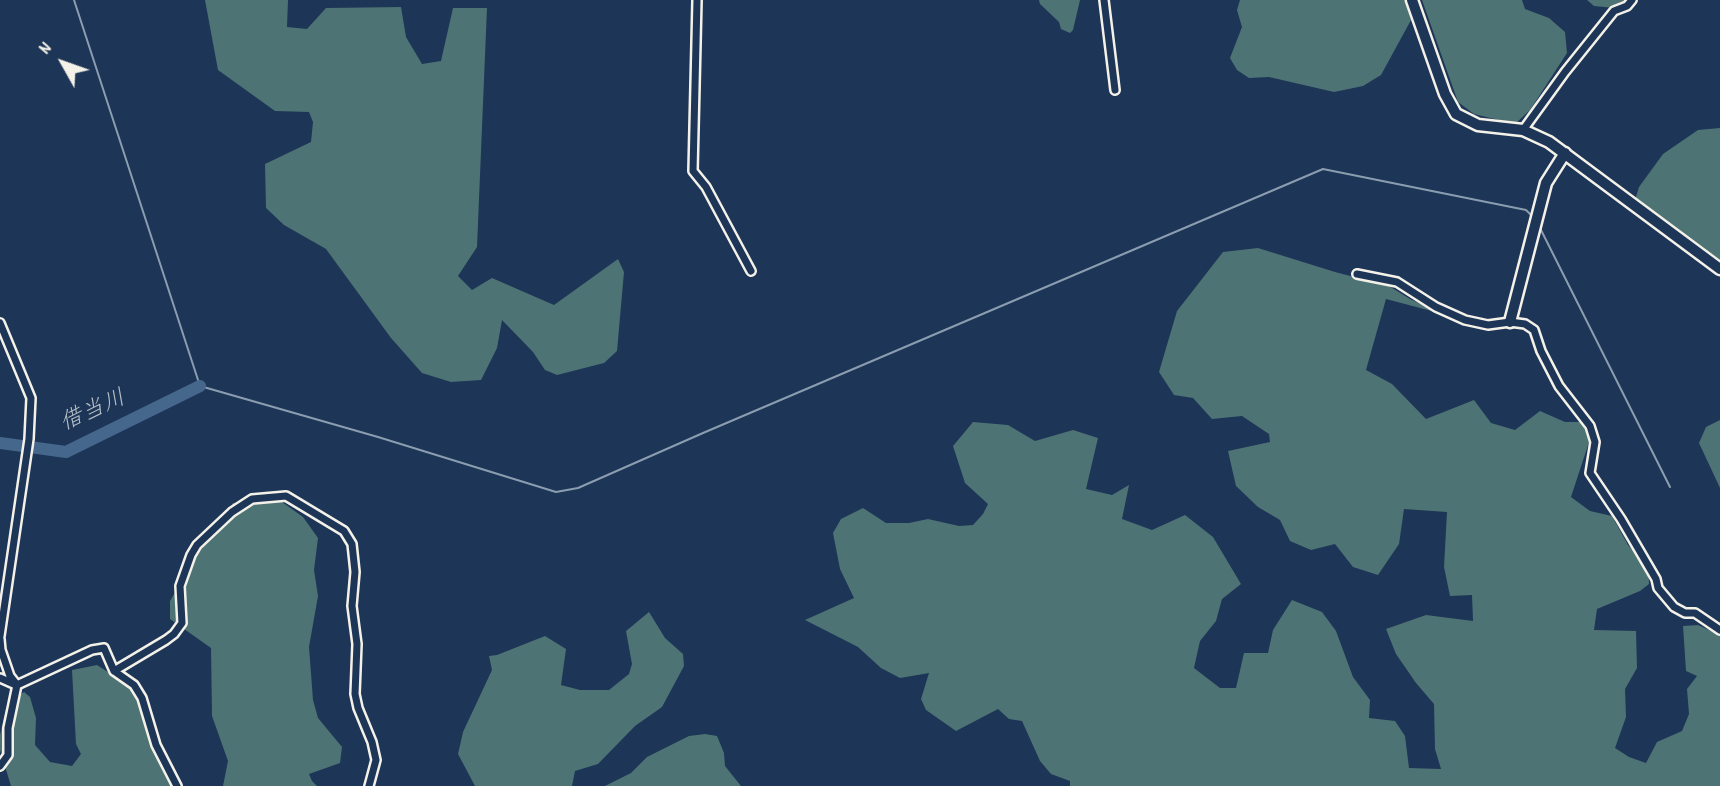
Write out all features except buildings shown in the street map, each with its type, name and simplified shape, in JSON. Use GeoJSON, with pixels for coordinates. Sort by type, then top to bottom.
{"type":"FeatureCollection","features":[{"type":"Feature","properties":{"kind":"street"},"geometry":{"type":"LineString","coordinates":[[697,0],[693,171],[706,187],[751,271]]}},
{"type":"Feature","properties":{"kind":"street"},"geometry":{"type":"LineString","coordinates":[[1104,0],[1115,90]]}},
{"type":"Feature","properties":{"kind":"street"},"geometry":{"type":"LineString","coordinates":[[1412,0],[1437,74],[1456,114],[1478,125],[1523,131],[1549,142],[1720,269]]}},
{"type":"Feature","properties":{"kind":"street"},"geometry":{"type":"LineString","coordinates":[[1523,131],[1565,72],[1614,11],[1628,6],[1632,0]]}},
{"type":"Feature","properties":{"kind":"street"},"geometry":{"type":"LineString","coordinates":[[1510,322],[1546,183],[1565,153]]}},
{"type":"Feature","properties":{"kind":"street"},"geometry":{"type":"LineString","coordinates":[[1357,274],[1397,282],[1436,307],[1465,320],[1488,325],[1510,322],[1525,324],[1534,330],[1541,351],[1559,386],[1590,426],[1595,442],[1590,473],[1622,519],[1656,579],[1658,588],[1674,607],[1695,613],[1720,630]]}},
{"type":"Feature","properties":{"kind":"street"},"geometry":{"type":"LineString","coordinates":[[0,323],[31,398],[27,458],[0,638],[10,676],[17,685],[8,728],[8,755],[0,766]]}},
{"type":"Feature","properties":{"kind":"street"},"geometry":{"type":"LineString","coordinates":[[114,671],[166,640],[182,623],[180,586],[198,545],[232,512],[252,499],[285,496],[344,531],[352,544],[355,572],[352,606],[357,644],[355,694],[376,760],[369,786]]}},
{"type":"Feature","properties":{"kind":"street"},"geometry":{"type":"LineString","coordinates":[[0,678],[17,685],[92,650],[104,648],[114,671],[134,685],[139,692],[156,744],[177,786]]}},
{"type":"Feature","properties":{"kind":"green space"},"geometry":{"type":"Polygon","coordinates":[[[205,0],[288,0],[287,27],[307,29],[326,8],[401,7],[406,37],[422,64],[441,61],[453,8],[487,8],[477,247],[458,276],[472,290],[492,278],[554,305],[618,259],[624,272],[617,351],[604,363],[557,375],[545,370],[533,352],[502,320],[497,348],[481,380],[451,382],[422,373],[391,338],[326,249],[284,225],[266,208],[265,164],[311,142],[313,122],[309,112],[275,111],[218,70],[205,0]]]}},
{"type":"Feature","properties":{"kind":"green space"},"geometry":{"type":"Polygon","coordinates":[[[1039,0],[1080,0],[1073,30],[1070,33],[1061,29],[1059,22],[1039,0]]]}},
{"type":"Feature","properties":{"kind":"green space"},"geometry":{"type":"Polygon","coordinates":[[[1240,0],[1405,0],[1411,20],[1381,75],[1363,86],[1334,92],[1269,77],[1249,78],[1237,70],[1230,58],[1242,27],[1237,10],[1240,0]]]}},
{"type":"Feature","properties":{"kind":"green space"},"geometry":{"type":"Polygon","coordinates":[[[1422,0],[1522,0],[1525,9],[1549,18],[1565,32],[1567,53],[1530,110],[1515,124],[1474,114],[1458,102],[1422,0]]]}},
{"type":"Feature","properties":{"kind":"green space"},"geometry":{"type":"Polygon","coordinates":[[[1587,0],[1627,0],[1615,8],[1594,6],[1587,0]]]}},
{"type":"Feature","properties":{"kind":"green space"},"geometry":{"type":"Polygon","coordinates":[[[1720,128],[1720,260],[1635,200],[1639,187],[1663,154],[1698,130],[1720,128]]]}},
{"type":"Feature","properties":{"kind":"green space"},"geometry":{"type":"Polygon","coordinates":[[[1258,248],[1389,286],[1443,314],[1386,299],[1366,370],[1392,384],[1426,419],[1474,400],[1491,423],[1515,430],[1540,411],[1565,422],[1581,422],[1590,439],[1571,497],[1590,511],[1612,516],[1628,545],[1648,566],[1649,584],[1640,591],[1597,609],[1594,630],[1636,631],[1637,668],[1625,689],[1626,717],[1615,748],[1646,763],[1657,742],[1682,731],[1689,714],[1687,689],[1697,676],[1686,671],[1683,626],[1698,625],[1720,635],[1720,786],[1070,786],[1070,781],[1051,774],[1040,761],[1022,721],[1009,719],[998,709],[956,731],[926,710],[921,699],[929,673],[900,678],[881,668],[858,647],[805,620],[854,598],[840,569],[833,533],[841,519],[863,508],[886,523],[909,523],[928,519],[959,526],[973,525],[983,514],[988,504],[965,483],[953,446],[973,422],[1008,425],[1035,441],[1073,430],[1098,438],[1086,489],[1112,495],[1129,485],[1122,519],[1152,530],[1185,515],[1213,537],[1241,584],[1222,599],[1216,621],[1200,641],[1194,668],[1220,688],[1236,688],[1244,653],[1268,653],[1273,630],[1292,600],[1322,612],[1336,631],[1353,677],[1370,700],[1369,718],[1395,721],[1405,736],[1409,768],[1441,769],[1435,749],[1434,704],[1396,654],[1386,629],[1426,615],[1473,621],[1472,595],[1450,596],[1444,567],[1447,512],[1404,509],[1399,544],[1378,575],[1353,567],[1335,544],[1311,550],[1290,541],[1280,520],[1258,507],[1236,486],[1228,451],[1270,442],[1269,434],[1242,416],[1212,419],[1193,398],[1174,395],[1159,372],[1177,311],[1223,252],[1258,248]]]}},
{"type":"Feature","properties":{"kind":"green space"},"geometry":{"type":"Polygon","coordinates":[[[1720,420],[1720,488],[1699,443],[1706,427],[1720,420]]]}},
{"type":"Feature","properties":{"kind":"green space"},"geometry":{"type":"Polygon","coordinates":[[[282,502],[303,517],[318,538],[314,570],[318,596],[309,647],[313,700],[318,718],[342,747],[340,763],[309,774],[317,786],[223,786],[228,761],[212,716],[211,648],[170,619],[170,601],[233,503],[282,502]]]}},
{"type":"Feature","properties":{"kind":"green space"},"geometry":{"type":"Polygon","coordinates":[[[649,612],[665,638],[683,654],[684,666],[662,707],[635,726],[598,764],[575,771],[572,786],[475,786],[458,754],[463,732],[492,670],[489,656],[545,636],[566,649],[561,685],[580,690],[609,690],[629,674],[632,664],[626,631],[649,612]]]}},
{"type":"Feature","properties":{"kind":"green space"},"geometry":{"type":"Polygon","coordinates":[[[97,665],[125,683],[147,708],[172,786],[11,786],[0,750],[0,735],[6,709],[24,692],[30,697],[36,718],[35,745],[50,762],[72,766],[81,754],[76,744],[72,670],[97,665]]]}},
{"type":"Feature","properties":{"kind":"green space"},"geometry":{"type":"Polygon","coordinates":[[[689,736],[717,736],[724,753],[725,766],[741,786],[605,786],[631,773],[647,757],[689,736]]]}},
{"type":"Feature","properties":{"kind":"waterway"},"geometry":{"type":"LineString","coordinates":[[74,0],[200,386],[556,492],[578,488],[1323,169],[1526,210],[1534,218]]}},
{"type":"Feature","properties":{"kind":"waterway"},"geometry":{"type":"LineString","coordinates":[[1540,228],[1670,487]]}},
{"type":"Feature","properties":{"kind":"waterway","name":"借当川"},"geometry":{"type":"LineString","coordinates":[[0,443],[66,452],[200,386]]}}]}
